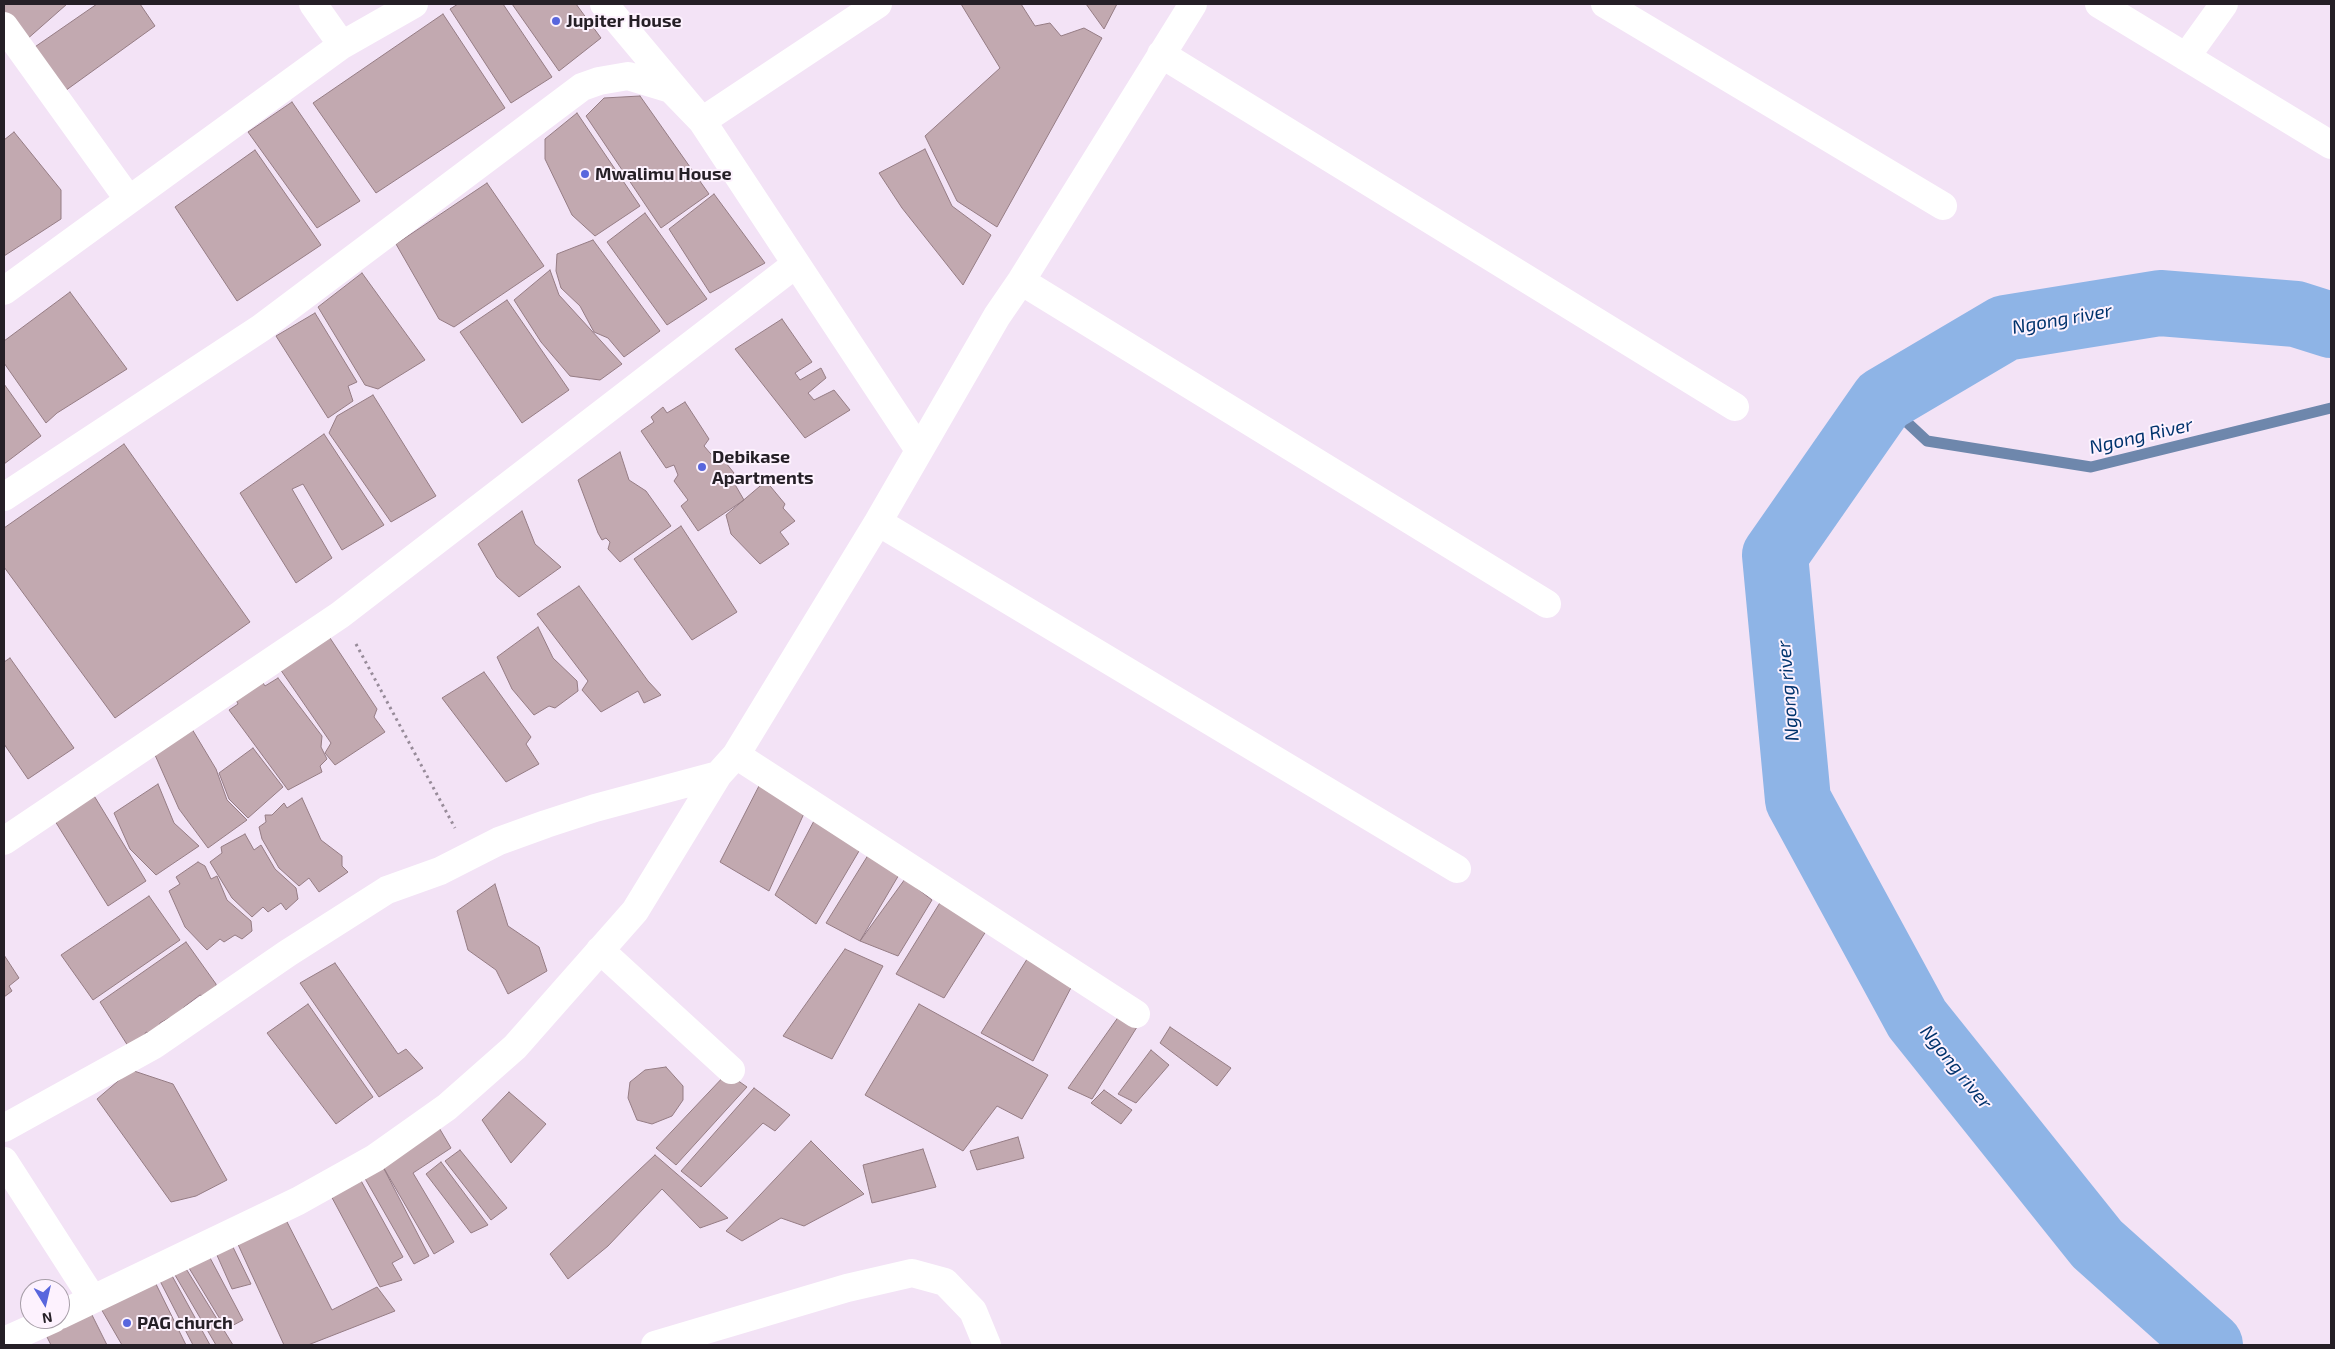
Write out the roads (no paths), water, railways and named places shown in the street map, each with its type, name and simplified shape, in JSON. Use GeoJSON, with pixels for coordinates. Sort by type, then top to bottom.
{"type":"FeatureCollection","features":[{"type":"Feature","properties":{"kind":"street"},"geometry":{"type":"LineString","coordinates":[[313,4],[342,45]]}},
{"type":"Feature","properties":{"kind":"street"},"geometry":{"type":"LineString","coordinates":[[4,291],[342,45],[414,4]]}},
{"type":"Feature","properties":{"kind":"street"},"geometry":{"type":"LineString","coordinates":[[604,4],[702,121],[919,450]]}},
{"type":"Feature","properties":{"kind":"street"},"geometry":{"type":"LineString","coordinates":[[702,121],[878,4]]}},
{"type":"Feature","properties":{"kind":"street"},"geometry":{"type":"LineString","coordinates":[[70,1310],[298,1201],[375,1158],[447,1107],[515,1047],[635,911],[878,522],[997,316],[1021,281],[1193,4]]}},
{"type":"Feature","properties":{"kind":"street"},"geometry":{"type":"LineString","coordinates":[[1605,4],[1943,206]]}},
{"type":"Feature","properties":{"kind":"street"},"geometry":{"type":"LineString","coordinates":[[2099,4],[2331,145]]}},
{"type":"Feature","properties":{"kind":"street"},"geometry":{"type":"LineString","coordinates":[[2186,57],[2224,4]]}},
{"type":"Feature","properties":{"kind":"street"},"geometry":{"type":"LineString","coordinates":[[4,26],[129,200]]}},
{"type":"Feature","properties":{"kind":"street"},"geometry":{"type":"LineString","coordinates":[[1161,54],[1735,407]]}},
{"type":"Feature","properties":{"kind":"street"},"geometry":{"type":"LineString","coordinates":[[4,497],[261,328],[582,87],[599,81],[628,76],[654,83],[671,89],[702,121]]}},
{"type":"Feature","properties":{"kind":"street"},"geometry":{"type":"LineString","coordinates":[[4,841],[340,615],[796,264]]}},
{"type":"Feature","properties":{"kind":"street"},"geometry":{"type":"LineString","coordinates":[[1021,281],[1547,604]]}},
{"type":"Feature","properties":{"kind":"street"},"geometry":{"type":"LineString","coordinates":[[878,522],[1457,869]]}},
{"type":"Feature","properties":{"kind":"street"},"geometry":{"type":"LineString","coordinates":[[4,1128],[154,1045],[288,953],[387,890],[440,871],[500,841],[546,824],[727,765],[1136,1014]]}},
{"type":"Feature","properties":{"kind":"street"},"geometry":{"type":"LineString","coordinates":[[600,950],[731,1070]]}},
{"type":"Feature","properties":{"kind":"street"},"geometry":{"type":"LineString","coordinates":[[4,1161],[92,1298]]}},
{"type":"Feature","properties":{"kind":"street"},"geometry":{"type":"LineString","coordinates":[[655,1345],[848,1288],[912,1273],[945,1282],[973,1311],[987,1345]]}},
{"type":"Feature","properties":{"kind":"street"},"geometry":{"type":"LineString","coordinates":[[4,1341],[31,1329]]}},
{"type":"Feature","properties":{"kind":"waterway","name":"Ngong river"},"geometry":{"type":"LineString","coordinates":[[2210,1345],[2097,1244],[1917,1019],[1798,800],[1775,555],[1883,400],[2005,328],[2160,303],[2296,314],[2331,325]]}},
{"type":"Feature","properties":{"kind":"waterway","name":"Ngong River"},"geometry":{"type":"LineString","coordinates":[[1883,400],[1927,441],[2091,467],[2331,408]]}},
{"type":"Feature","properties":{"kind":"place","name":"Jupiter House"},"geometry":{"type":"Point","coordinates":[556,21]}},
{"type":"Feature","properties":{"kind":"place","name":"Mwalimu House"},"geometry":{"type":"Point","coordinates":[585,174]}},
{"type":"Feature","properties":{"kind":"place","name":"Debikase Apartments"},"geometry":{"type":"Point","coordinates":[702,467]}},
{"type":"Feature","properties":{"kind":"place","name":"PAG church"},"geometry":{"type":"Point","coordinates":[127,1323]}}]}
